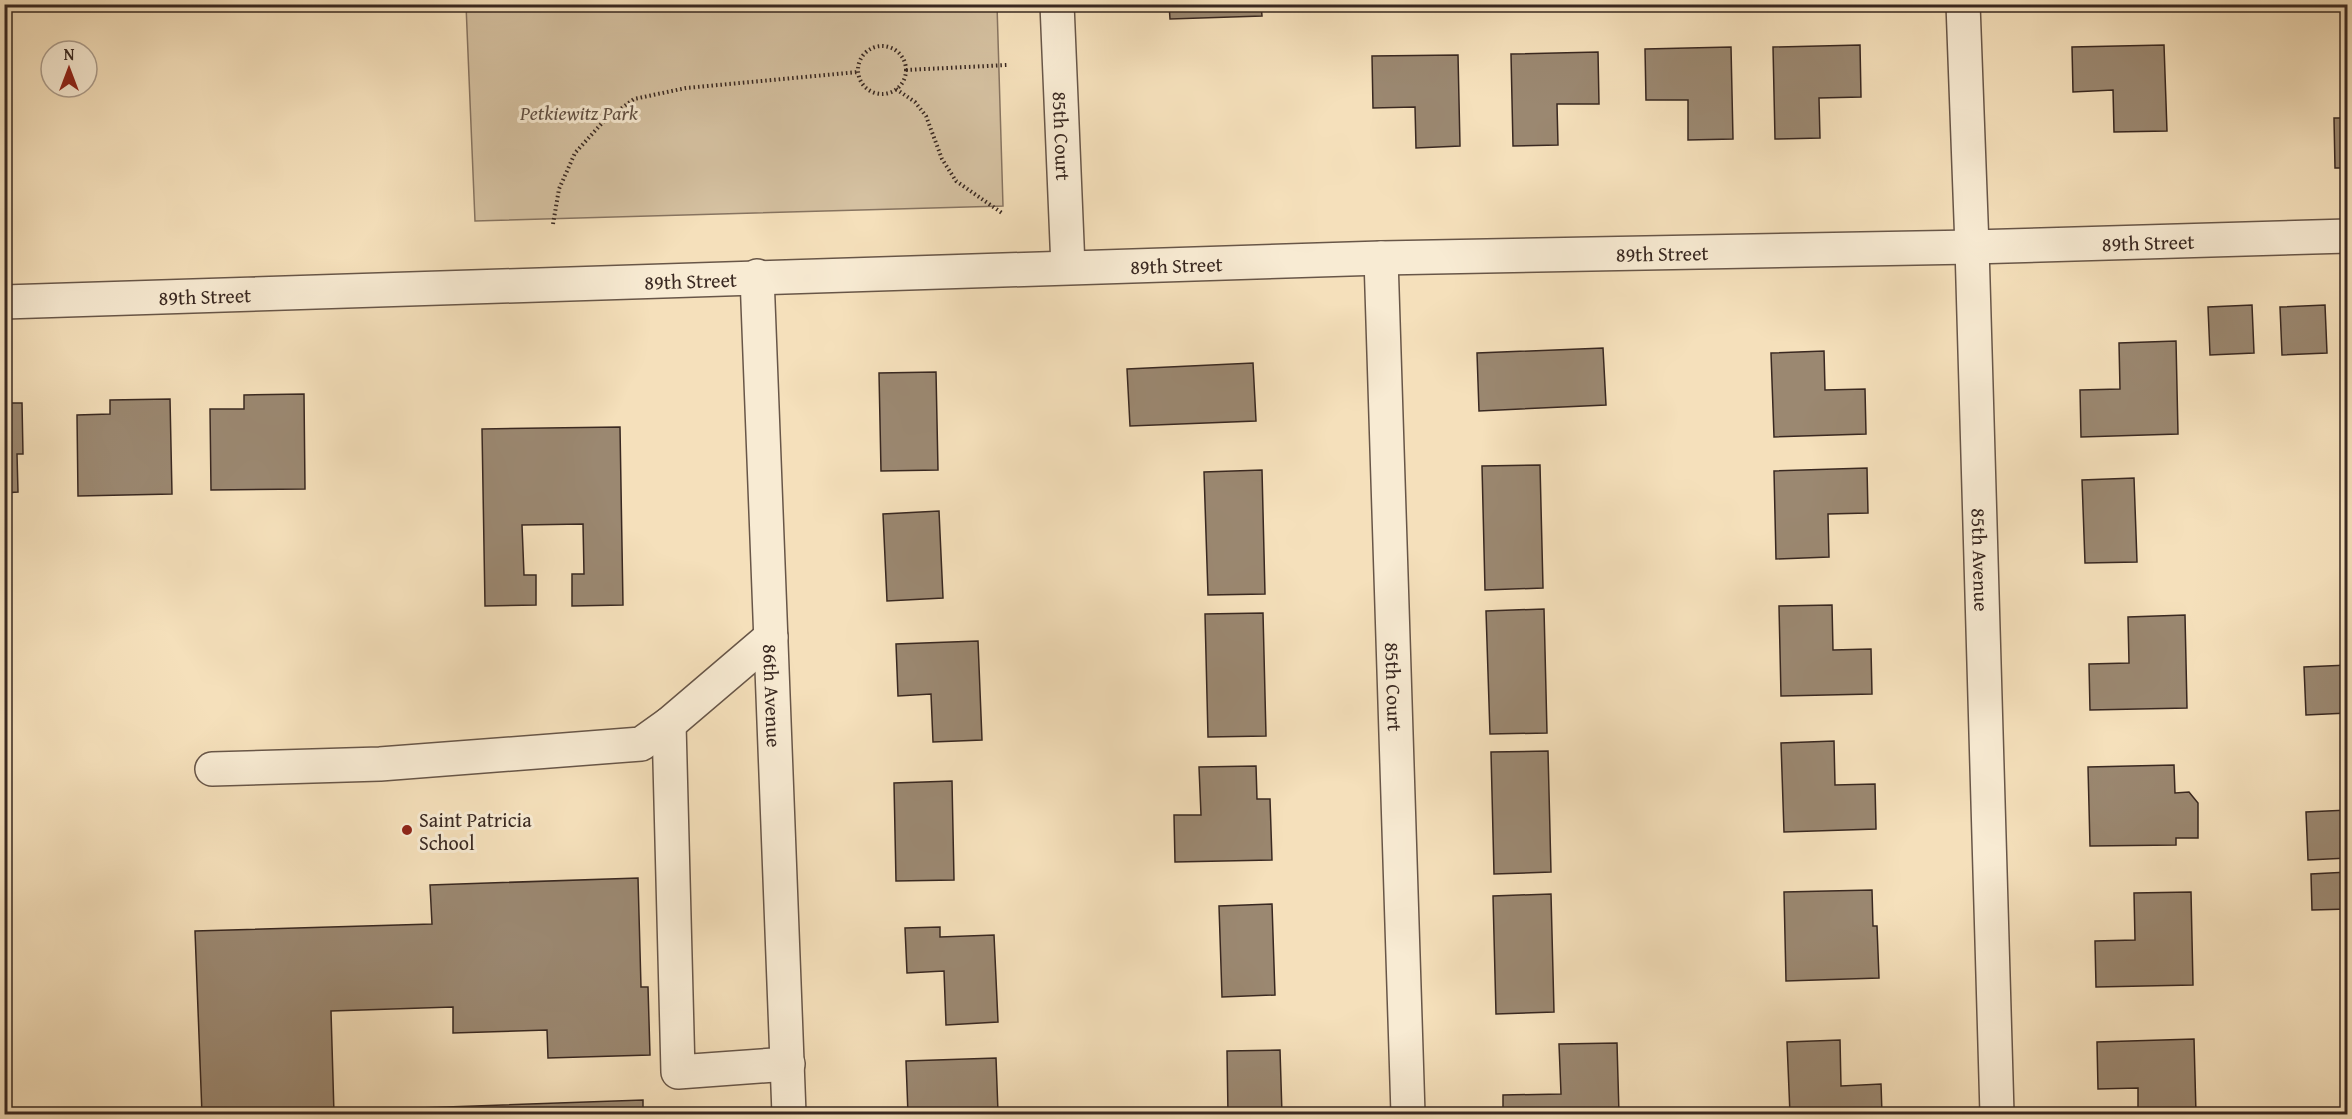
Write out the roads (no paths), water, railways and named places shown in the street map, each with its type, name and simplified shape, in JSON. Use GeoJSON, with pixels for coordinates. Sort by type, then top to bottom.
{"type":"FeatureCollection","features":[{"type":"Feature","properties":{"kind":"street","name":"85th Court"},"geometry":{"type":"LineString","coordinates":[[1057,4],[1068,267]]}},
{"type":"Feature","properties":{"kind":"street","name":"85th Avenue"},"geometry":{"type":"LineString","coordinates":[[1963,4],[1997,1114]]}},
{"type":"Feature","properties":{"kind":"street","name":"89th Street"},"geometry":{"type":"LineString","coordinates":[[4,302],[757,276],[1381,258],[1972,247],[2348,236]]}},
{"type":"Feature","properties":{"kind":"street","name":"85th Court"},"geometry":{"type":"LineString","coordinates":[[1381,258],[1408,1114]]}},
{"type":"Feature","properties":{"kind":"street","name":"86th Avenue"},"geometry":{"type":"LineString","coordinates":[[757,276],[789,1114]]}},
{"type":"Feature","properties":{"kind":"street"},"geometry":{"type":"LineString","coordinates":[[212,769],[380,764],[641,744],[669,724],[771,636]]}},
{"type":"Feature","properties":{"kind":"street"},"geometry":{"type":"LineString","coordinates":[[669,724],[678,1072],[788,1064]]}},
{"type":"Feature","properties":{"kind":"place","name":"Saint Patricia School"},"geometry":{"type":"Point","coordinates":[407,830]}},
{"type":"Feature","properties":{"kind":"park label","name":"Petkiewitz Park"},"geometry":{"type":"Point","coordinates":[579,112]}}]}
